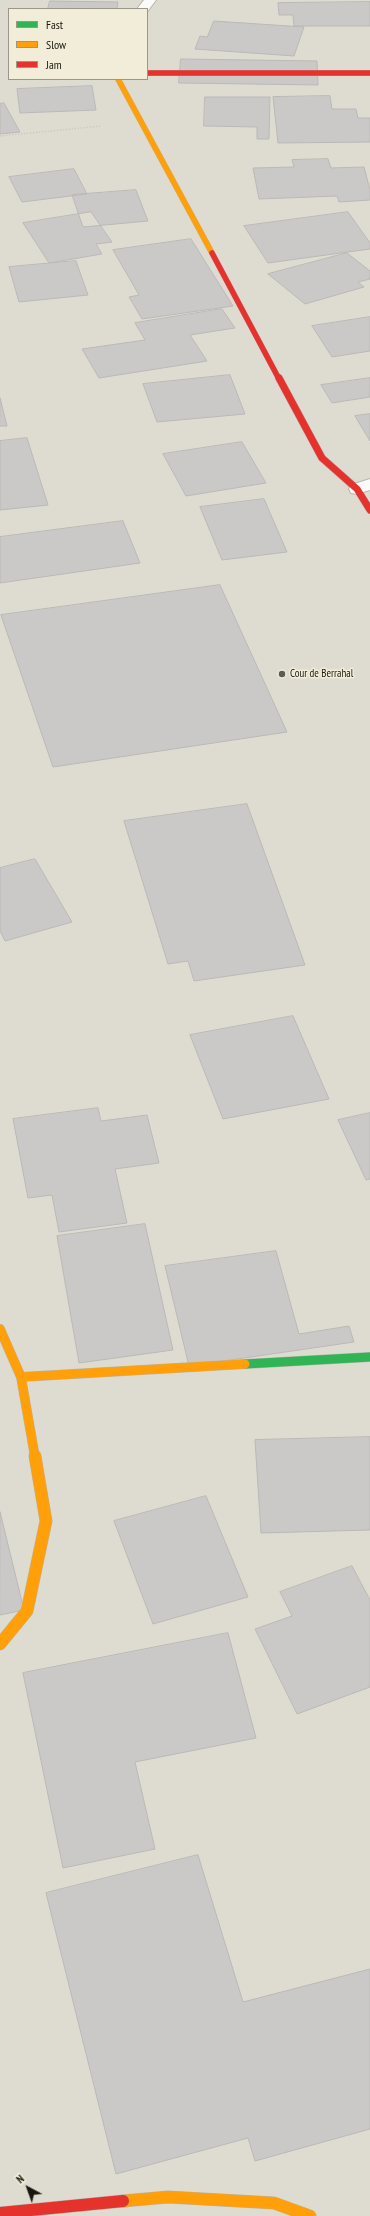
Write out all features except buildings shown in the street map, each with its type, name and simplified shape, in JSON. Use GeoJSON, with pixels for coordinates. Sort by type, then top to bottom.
{"type":"FeatureCollection","features":[{"type":"Feature","properties":{"kind":"street"},"geometry":{"type":"LineString","coordinates":[[144,8],[150,0]]}},
{"type":"Feature","properties":{"kind":"street"},"geometry":{"type":"LineString","coordinates":[[148,73],[370,73]]}},
{"type":"Feature","properties":{"kind":"street"},"geometry":{"type":"LineString","coordinates":[[119,80],[140,122],[284,384],[322,458],[363,486],[370,510]]}},
{"type":"Feature","properties":{"kind":"street"},"geometry":{"type":"LineString","coordinates":[[0,1329],[20,1377],[46,1521],[27,1611],[0,1644]]}},
{"type":"Feature","properties":{"kind":"street"},"geometry":{"type":"LineString","coordinates":[[20,1377],[370,1357]]}},
{"type":"Feature","properties":{"kind":"street"},"geometry":{"type":"LineString","coordinates":[[0,2213],[168,2197],[274,2203],[310,2216]]}},
{"type":"Feature","properties":{"kind":"path"},"geometry":{"type":"LineString","coordinates":[[0,136],[140,122]]}},
{"type":"Feature","properties":{"kind":"traffic: fast"},"geometry":{"type":"LineString","coordinates":[[245,1364],[370,1357]]}},
{"type":"Feature","properties":{"kind":"traffic: slow"},"geometry":{"type":"LineString","coordinates":[[119,80],[212,253]]}},
{"type":"Feature","properties":{"kind":"traffic: slow"},"geometry":{"type":"LineString","coordinates":[[0,1329],[21,1377],[46,1521],[27,1611],[0,1644]]}},
{"type":"Feature","properties":{"kind":"traffic: slow"},"geometry":{"type":"LineString","coordinates":[[21,1377],[245,1364]]}},
{"type":"Feature","properties":{"kind":"traffic: slow"},"geometry":{"type":"LineString","coordinates":[[123,2201],[168,2197],[274,2203],[310,2216]]}},
{"type":"Feature","properties":{"kind":"traffic: jam"},"geometry":{"type":"LineString","coordinates":[[148,73],[370,73]]}},
{"type":"Feature","properties":{"kind":"traffic: jam"},"geometry":{"type":"LineString","coordinates":[[212,253],[322,458],[357,489],[370,510]]}},
{"type":"Feature","properties":{"kind":"traffic: jam"},"geometry":{"type":"LineString","coordinates":[[0,2213],[123,2201]]}},
{"type":"Feature","properties":{"kind":"place","name":"Cour de Berrahal"},"geometry":{"type":"Point","coordinates":[282,674]}}]}
